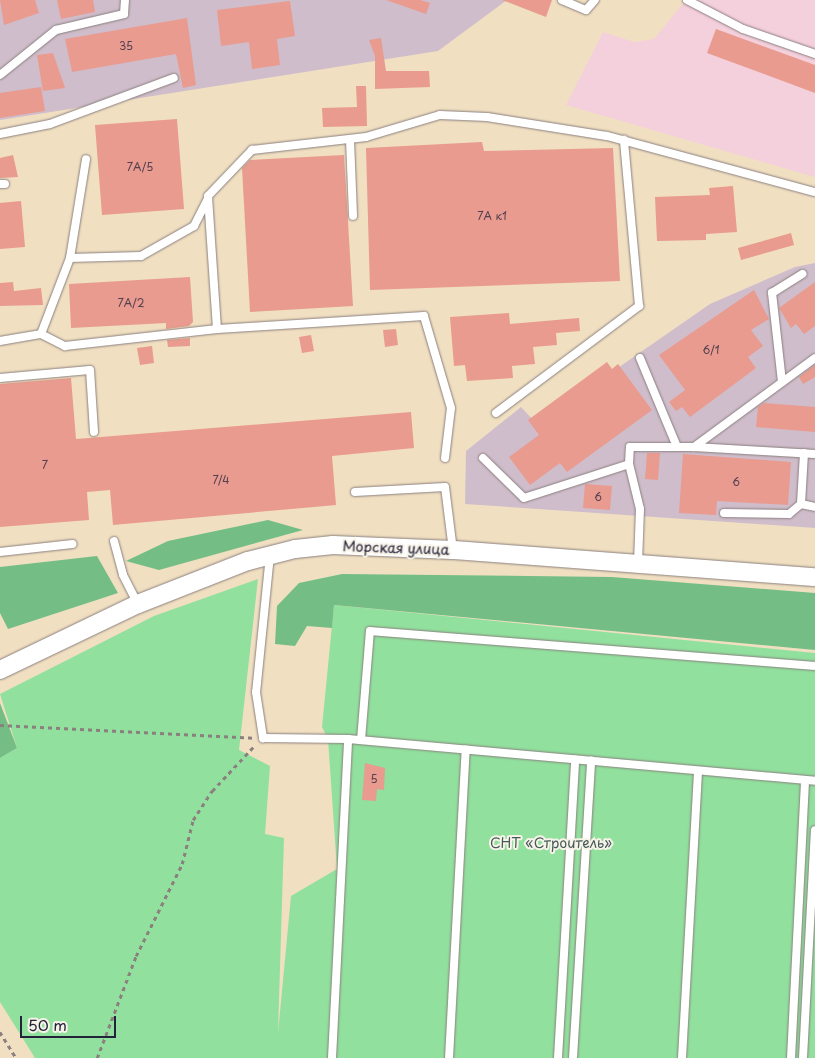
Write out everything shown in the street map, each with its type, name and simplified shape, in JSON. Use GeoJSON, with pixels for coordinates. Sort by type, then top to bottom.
{"type":"FeatureCollection","features":[{"type":"Feature","properties":{"kind":"street","name":"Морская улица"},"geometry":{"type":"LineString","coordinates":[[0,670],[138,604],[270,554],[333,545],[453,550],[815,577]]}},
{"type":"Feature","properties":{"kind":"lane"},"geometry":{"type":"LineString","coordinates":[[0,76],[56,30],[124,14],[125,0]]}},
{"type":"Feature","properties":{"kind":"lane"},"geometry":{"type":"LineString","coordinates":[[562,0],[586,10],[595,0]]}},
{"type":"Feature","properties":{"kind":"lane"},"geometry":{"type":"LineString","coordinates":[[687,0],[742,29],[815,54]]}},
{"type":"Feature","properties":{"kind":"lane"},"geometry":{"type":"LineString","coordinates":[[0,134],[50,124],[174,78]]}},
{"type":"Feature","properties":{"kind":"lane"},"geometry":{"type":"LineString","coordinates":[[70,258],[142,256],[194,226],[208,196],[252,150],[350,140],[440,116],[488,117],[624,140],[815,192]]}},
{"type":"Feature","properties":{"kind":"lane"},"geometry":{"type":"LineString","coordinates":[[350,140],[353,216]]}},
{"type":"Feature","properties":{"kind":"lane"},"geometry":{"type":"LineString","coordinates":[[496,412],[639,306],[624,140]]}},
{"type":"Feature","properties":{"kind":"lane"},"geometry":{"type":"LineString","coordinates":[[40,334],[70,258],[86,159]]}},
{"type":"Feature","properties":{"kind":"lane"},"geometry":{"type":"LineString","coordinates":[[208,196],[216,329]]}},
{"type":"Feature","properties":{"kind":"lane"},"geometry":{"type":"LineString","coordinates":[[782,382],[772,293],[802,274]]}},
{"type":"Feature","properties":{"kind":"lane"},"geometry":{"type":"LineString","coordinates":[[0,341],[40,334],[65,346],[216,329],[424,316],[452,408],[445,458]]}},
{"type":"Feature","properties":{"kind":"lane"},"geometry":{"type":"LineString","coordinates":[[640,358],[677,447]]}},
{"type":"Feature","properties":{"kind":"lane"},"geometry":{"type":"LineString","coordinates":[[694,447],[815,358]]}},
{"type":"Feature","properties":{"kind":"lane"},"geometry":{"type":"LineString","coordinates":[[0,378],[90,370],[94,432]]}},
{"type":"Feature","properties":{"kind":"lane"},"geometry":{"type":"LineString","coordinates":[[638,563],[640,509],[629,464],[630,447],[694,447],[815,454]]}},
{"type":"Feature","properties":{"kind":"lane"},"geometry":{"type":"LineString","coordinates":[[724,513],[789,514],[801,504],[804,453]]}},
{"type":"Feature","properties":{"kind":"lane"},"geometry":{"type":"LineString","coordinates":[[483,458],[524,498],[629,464]]}},
{"type":"Feature","properties":{"kind":"lane"},"geometry":{"type":"LineString","coordinates":[[355,492],[445,487],[453,550]]}},
{"type":"Feature","properties":{"kind":"lane"},"geometry":{"type":"LineString","coordinates":[[801,504],[815,507]]}},
{"type":"Feature","properties":{"kind":"lane"},"geometry":{"type":"LineString","coordinates":[[114,541],[123,575],[138,604]]}},
{"type":"Feature","properties":{"kind":"lane"},"geometry":{"type":"LineString","coordinates":[[0,552],[72,544]]}},
{"type":"Feature","properties":{"kind":"lane"},"geometry":{"type":"LineString","coordinates":[[270,554],[256,692],[263,738],[361,740],[815,781]]}},
{"type":"Feature","properties":{"kind":"lane"},"geometry":{"type":"LineString","coordinates":[[361,740],[370,631],[815,666]]}},
{"type":"Feature","properties":{"kind":"lane"},"geometry":{"type":"LineString","coordinates":[[332,1058],[348,739]]}},
{"type":"Feature","properties":{"kind":"lane"},"geometry":{"type":"LineString","coordinates":[[449,1058],[466,749]]}},
{"type":"Feature","properties":{"kind":"lane"},"geometry":{"type":"LineString","coordinates":[[558,1058],[575,759]]}},
{"type":"Feature","properties":{"kind":"lane"},"geometry":{"type":"LineString","coordinates":[[573,1058],[591,761]]}},
{"type":"Feature","properties":{"kind":"lane"},"geometry":{"type":"LineString","coordinates":[[682,1058],[698,770]]}},
{"type":"Feature","properties":{"kind":"lane"},"geometry":{"type":"LineString","coordinates":[[791,1058],[805,780]]}},
{"type":"Feature","properties":{"kind":"lane"},"geometry":{"type":"LineString","coordinates":[[803,1058],[815,830]]}},
{"type":"Feature","properties":{"kind":"path"},"geometry":{"type":"LineString","coordinates":[[0,725],[263,738]]}},
{"type":"Feature","properties":{"kind":"path"},"geometry":{"type":"LineString","coordinates":[[97,1058],[136,956],[182,864],[194,820],[212,791],[263,738]]}},
{"type":"Feature","properties":{"kind":"path"},"geometry":{"type":"LineString","coordinates":[[0,1032],[16,1058]]}},
{"type":"Feature","properties":{"kind":"shaded area"},"geometry":{"type":"Polygon","coordinates":[[[0,0],[507,0],[438,51],[0,120],[0,0]]]}},
{"type":"Feature","properties":{"kind":"shaded area"},"geometry":{"type":"Polygon","coordinates":[[[686,0],[815,0],[815,177],[566,105],[603,32],[634,42],[654,39],[686,0]]]}},
{"type":"Feature","properties":{"kind":"shaded area"},"geometry":{"type":"Polygon","coordinates":[[[815,263],[815,528],[465,504],[466,451],[521,407],[537,424],[710,304],[795,267],[815,263]]]}},
{"type":"Feature","properties":{"kind":"green space"},"geometry":{"type":"Polygon","coordinates":[[[268,520],[303,530],[159,570],[126,561],[168,541],[268,520]]]}},
{"type":"Feature","properties":{"kind":"green space"},"geometry":{"type":"Polygon","coordinates":[[[97,556],[118,593],[8,629],[0,613],[0,567],[97,556]]]}},
{"type":"Feature","properties":{"kind":"green space"},"geometry":{"type":"Polygon","coordinates":[[[342,574],[612,577],[815,593],[815,650],[334,605],[332,628],[307,626],[295,646],[275,644],[277,606],[299,583],[342,574]]]}},
{"type":"Feature","properties":{"kind":"green space","name":"СНТ «Строитель»"},"geometry":{"type":"Polygon","coordinates":[[[258,579],[239,750],[270,766],[265,834],[284,838],[278,1033],[291,896],[337,869],[328,739],[322,727],[334,605],[815,653],[815,1058],[35,1058],[0,1002],[0,758],[17,748],[0,694],[154,616],[258,579]]]}},
{"type":"Feature","properties":{"kind":"green space"},"geometry":{"type":"Polygon","coordinates":[[[0,703],[17,748],[0,758],[0,703]]]}},
{"type":"Feature","properties":{"kind":"building"},"geometry":{"type":"Polygon","coordinates":[[[0,0],[35,0],[39,13],[4,25],[0,0]]]}},
{"type":"Feature","properties":{"kind":"building"},"geometry":{"type":"Polygon","coordinates":[[[57,0],[93,0],[95,12],[61,19],[57,0]]]}},
{"type":"Feature","properties":{"kind":"building"},"geometry":{"type":"Polygon","coordinates":[[[386,0],[420,0],[430,3],[426,14],[386,0]]]}},
{"type":"Feature","properties":{"kind":"building"},"geometry":{"type":"Polygon","coordinates":[[[502,0],[552,0],[546,17],[502,0]]]}},
{"type":"Feature","properties":{"kind":"building"},"geometry":{"type":"Polygon","coordinates":[[[290,1],[295,36],[277,39],[280,65],[252,69],[249,42],[221,46],[217,10],[290,1]]]}},
{"type":"Feature","properties":{"kind":"building"},"geometry":{"type":"Polygon","coordinates":[[[187,18],[196,85],[183,88],[176,54],[72,72],[65,39],[187,18]]]}},
{"type":"Feature","properties":{"kind":"building"},"geometry":{"type":"Polygon","coordinates":[[[716,29],[815,65],[815,93],[707,53],[716,29]]]}},
{"type":"Feature","properties":{"kind":"building"},"geometry":{"type":"Polygon","coordinates":[[[381,38],[386,71],[429,71],[430,87],[375,89],[375,56],[369,40],[381,38]]]}},
{"type":"Feature","properties":{"kind":"building"},"geometry":{"type":"Polygon","coordinates":[[[53,53],[65,88],[43,91],[37,55],[53,53]]]}},
{"type":"Feature","properties":{"kind":"building"},"geometry":{"type":"Polygon","coordinates":[[[356,86],[366,86],[367,126],[323,127],[322,108],[357,107],[356,86]]]}},
{"type":"Feature","properties":{"kind":"building"},"geometry":{"type":"Polygon","coordinates":[[[41,87],[45,111],[0,118],[0,93],[41,87]]]}},
{"type":"Feature","properties":{"kind":"building"},"geometry":{"type":"Polygon","coordinates":[[[177,119],[184,209],[102,215],[95,125],[177,119]]]}},
{"type":"Feature","properties":{"kind":"building"},"geometry":{"type":"Polygon","coordinates":[[[482,142],[484,151],[613,148],[620,281],[370,290],[366,148],[482,142]]]}},
{"type":"Feature","properties":{"kind":"building"},"geometry":{"type":"Polygon","coordinates":[[[13,155],[18,177],[0,178],[0,158],[13,155]]]}},
{"type":"Feature","properties":{"kind":"building"},"geometry":{"type":"Polygon","coordinates":[[[344,155],[353,306],[250,312],[242,168],[250,160],[344,155]]]}},
{"type":"Feature","properties":{"kind":"building"},"geometry":{"type":"Polygon","coordinates":[[[733,186],[737,232],[706,234],[706,240],[657,241],[655,197],[710,195],[709,188],[733,186]]]}},
{"type":"Feature","properties":{"kind":"building"},"geometry":{"type":"Polygon","coordinates":[[[21,201],[25,247],[0,249],[0,203],[21,201]]]}},
{"type":"Feature","properties":{"kind":"building"},"geometry":{"type":"Polygon","coordinates":[[[791,233],[794,245],[741,260],[738,248],[791,233]]]}},
{"type":"Feature","properties":{"kind":"building"},"geometry":{"type":"Polygon","coordinates":[[[190,277],[193,322],[189,326],[166,329],[166,323],[71,328],[69,284],[190,277]]]}},
{"type":"Feature","properties":{"kind":"building"},"geometry":{"type":"Polygon","coordinates":[[[13,282],[14,291],[41,288],[43,305],[0,306],[0,283],[13,282]]]}},
{"type":"Feature","properties":{"kind":"building"},"geometry":{"type":"Polygon","coordinates":[[[815,282],[815,326],[804,334],[796,324],[791,328],[779,308],[815,282]]]}},
{"type":"Feature","properties":{"kind":"building"},"geometry":{"type":"Polygon","coordinates":[[[754,290],[769,319],[751,330],[763,346],[748,357],[756,368],[690,417],[682,407],[676,411],[669,402],[685,390],[659,355],[754,290]]]}},
{"type":"Feature","properties":{"kind":"building"},"geometry":{"type":"Polygon","coordinates":[[[509,313],[510,324],[579,318],[580,331],[556,333],[557,345],[533,347],[535,364],[512,366],[513,378],[467,381],[465,365],[454,366],[450,317],[509,313]]]}},
{"type":"Feature","properties":{"kind":"building"},"geometry":{"type":"Polygon","coordinates":[[[396,329],[398,345],[385,347],[383,330],[396,329]]]}},
{"type":"Feature","properties":{"kind":"building"},"geometry":{"type":"Polygon","coordinates":[[[311,335],[314,351],[302,353],[299,337],[311,335]]]}},
{"type":"Feature","properties":{"kind":"building"},"geometry":{"type":"Polygon","coordinates":[[[190,338],[190,346],[168,347],[167,340],[190,338]]]}},
{"type":"Feature","properties":{"kind":"building"},"geometry":{"type":"Polygon","coordinates":[[[152,346],[154,363],[140,365],[137,348],[152,346]]]}},
{"type":"Feature","properties":{"kind":"building"},"geometry":{"type":"Polygon","coordinates":[[[607,362],[612,369],[618,364],[652,410],[567,472],[560,463],[530,485],[509,457],[539,435],[528,420],[607,362]]]}},
{"type":"Feature","properties":{"kind":"building"},"geometry":{"type":"Polygon","coordinates":[[[815,365],[815,377],[803,384],[799,377],[815,365]]]}},
{"type":"Feature","properties":{"kind":"building"},"geometry":{"type":"Polygon","coordinates":[[[71,378],[76,439],[411,412],[414,448],[332,456],[336,505],[113,525],[110,490],[87,492],[89,520],[0,527],[0,384],[71,378]]]}},
{"type":"Feature","properties":{"kind":"building"},"geometry":{"type":"Polygon","coordinates":[[[764,403],[815,407],[815,432],[756,427],[758,407],[764,403]]]}},
{"type":"Feature","properties":{"kind":"building"},"geometry":{"type":"Polygon","coordinates":[[[647,453],[660,453],[658,480],[645,479],[647,453]]]}},
{"type":"Feature","properties":{"kind":"building"},"geometry":{"type":"Polygon","coordinates":[[[683,454],[791,462],[788,505],[717,501],[716,515],[679,513],[683,454]]]}},
{"type":"Feature","properties":{"kind":"building"},"geometry":{"type":"Polygon","coordinates":[[[585,484],[612,486],[610,510],[583,508],[585,484]]]}},
{"type":"Feature","properties":{"kind":"building"},"geometry":{"type":"Polygon","coordinates":[[[365,763],[385,768],[384,790],[377,789],[376,801],[362,800],[365,763]]]}}]}
